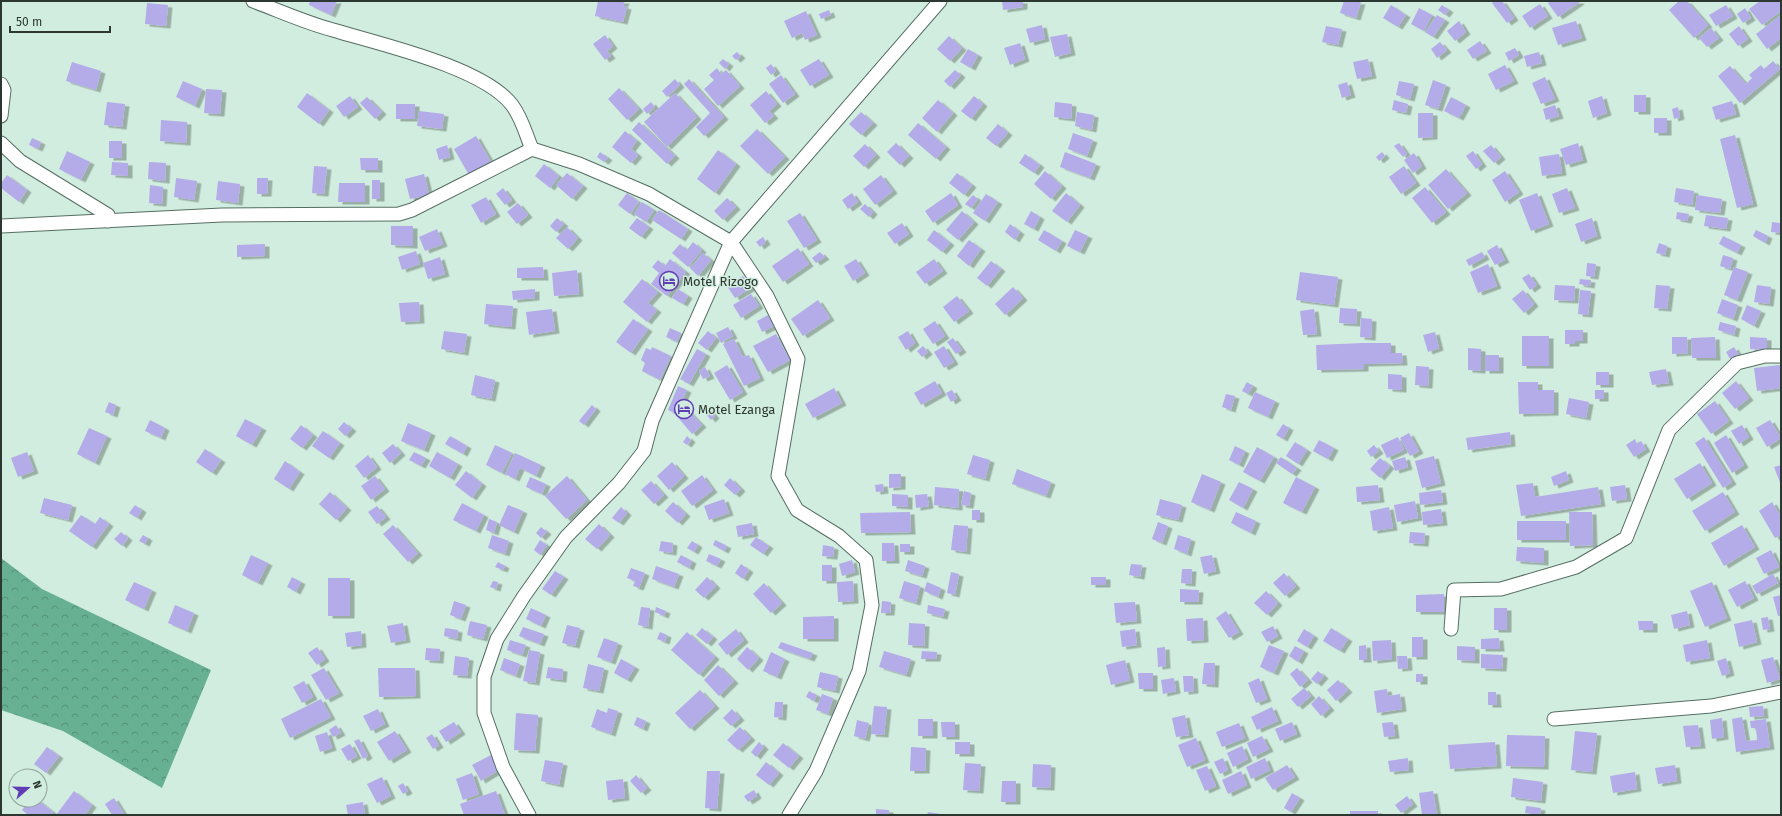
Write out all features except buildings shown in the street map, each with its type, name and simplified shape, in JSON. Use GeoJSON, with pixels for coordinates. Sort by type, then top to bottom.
{"type":"FeatureCollection","features":[{"type":"Feature","properties":{"kind":"street"},"geometry":{"type":"LineString","coordinates":[[253,1],[332,30],[378,42],[452,67],[485,83],[499,92],[512,104],[520,117],[532,149]]}},
{"type":"Feature","properties":{"kind":"street"},"geometry":{"type":"LineString","coordinates":[[529,815],[504,767],[484,713],[484,677],[497,639],[524,596],[566,537],[619,483],[644,451],[652,421],[731,242],[940,1]]}},
{"type":"Feature","properties":{"kind":"street"},"geometry":{"type":"LineString","coordinates":[[1,84],[4,90],[1,116]]}},
{"type":"Feature","properties":{"kind":"street"},"geometry":{"type":"LineString","coordinates":[[1,143],[20,160],[108,215],[108,221]]}},
{"type":"Feature","properties":{"kind":"street"},"geometry":{"type":"LineString","coordinates":[[1,226],[222,215],[399,214],[412,210],[532,149],[580,164],[649,194],[731,242],[767,296],[798,359],[778,476],[797,510],[839,536],[866,560],[872,604],[859,671],[816,771],[789,815]]}},
{"type":"Feature","properties":{"kind":"street"},"geometry":{"type":"LineString","coordinates":[[1451,629],[1454,590],[1501,589],[1576,567],[1626,538],[1669,430],[1737,364],[1765,356],[1781,356]]}},
{"type":"Feature","properties":{"kind":"street"},"geometry":{"type":"LineString","coordinates":[[1554,719],[1712,706],[1781,692]]}},
{"type":"Feature","properties":{"kind":"green space"},"geometry":{"type":"Polygon","coordinates":[[[1,558],[42,589],[211,670],[162,788],[63,731],[1,710],[1,558]]]}},
{"type":"Feature","properties":{"kind":"place","name":"Motel Rizogo"},"geometry":{"type":"Point","coordinates":[669,281]}},
{"type":"Feature","properties":{"kind":"place","name":"Motel Ezanga"},"geometry":{"type":"Point","coordinates":[684,409]}}]}
